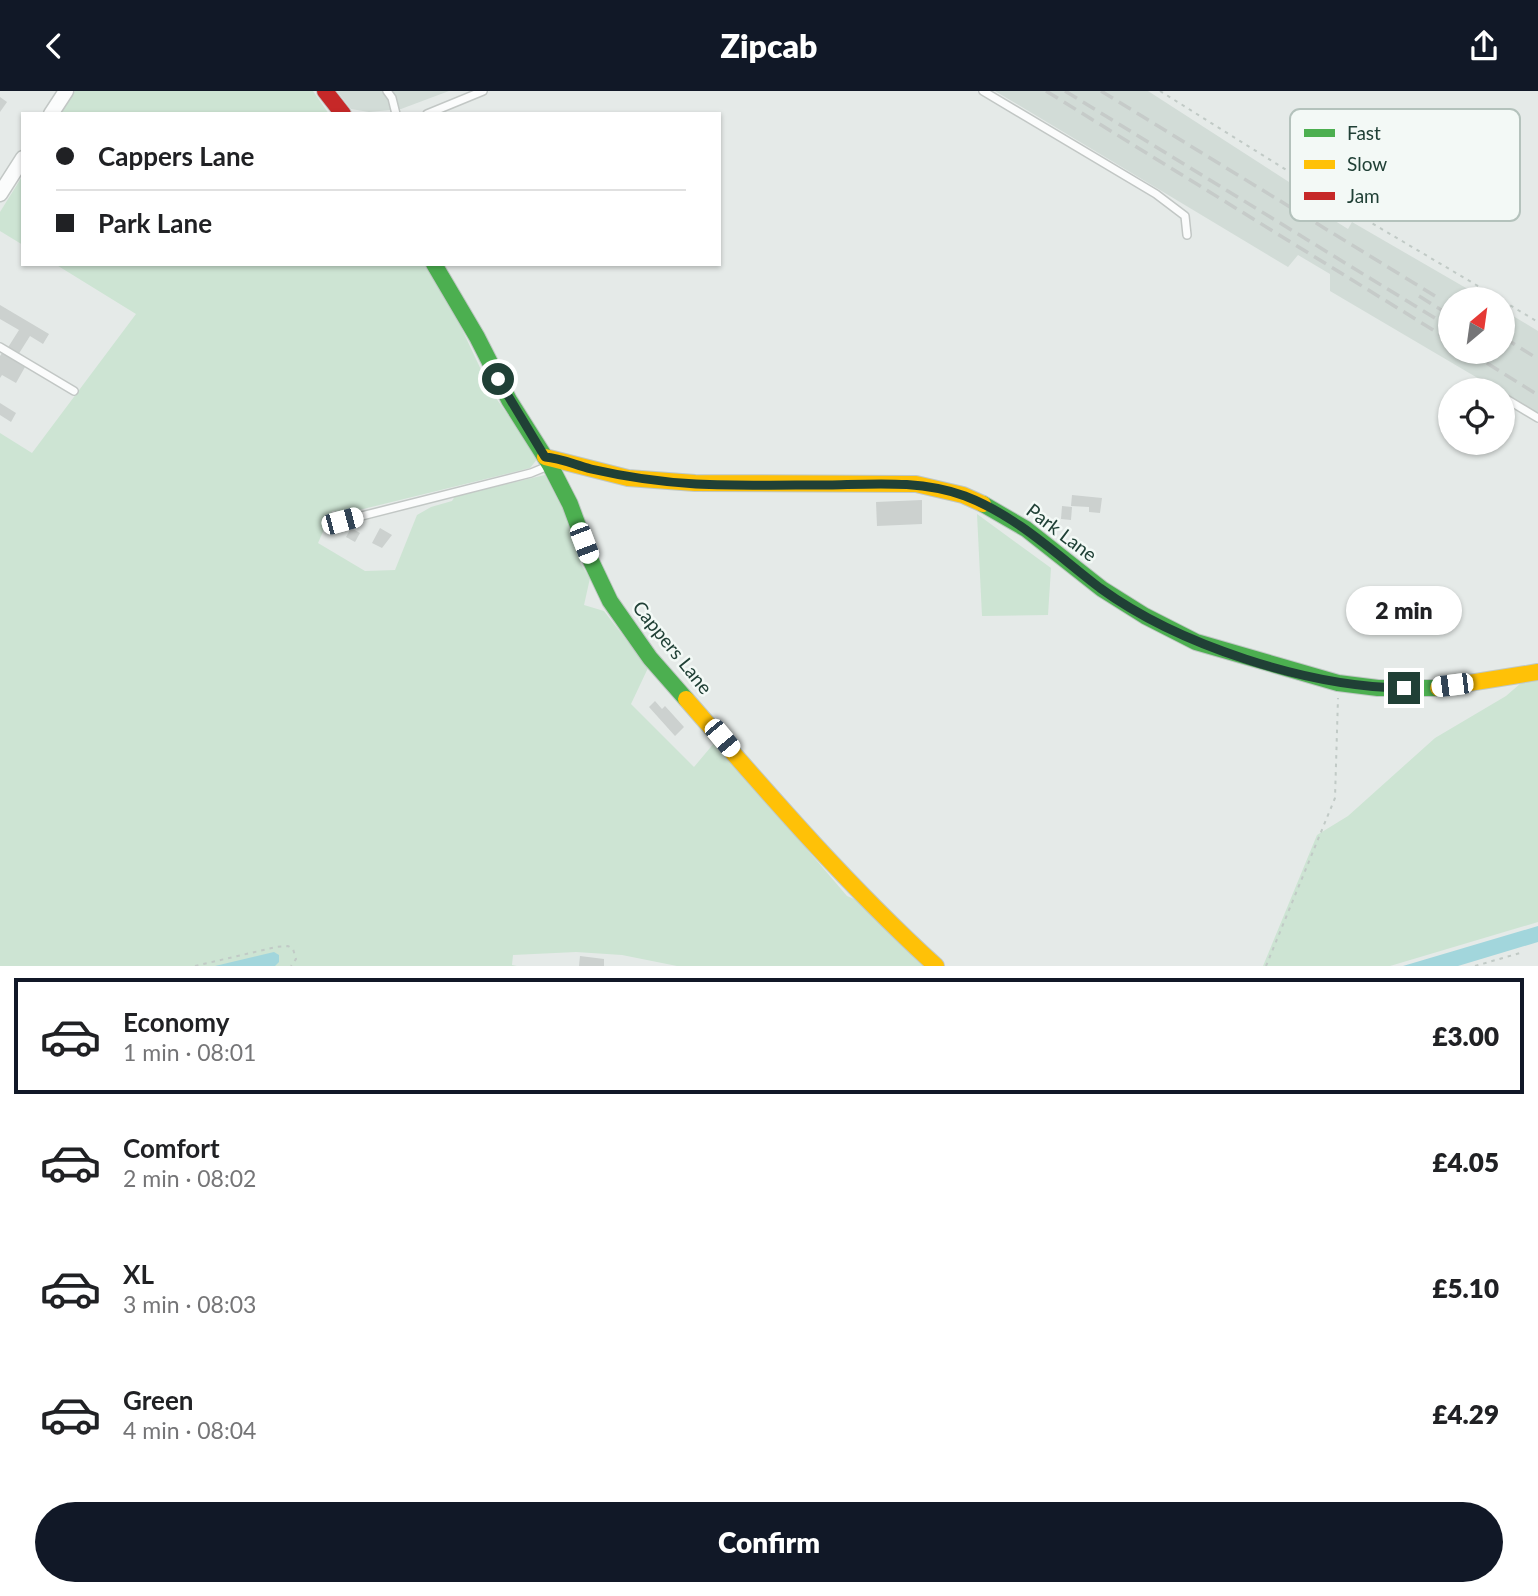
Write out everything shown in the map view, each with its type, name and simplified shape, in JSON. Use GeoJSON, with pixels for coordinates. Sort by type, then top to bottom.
{"type":"FeatureCollection","features":[{"type":"Feature","properties":{"kind":"street"},"geometry":{"type":"LineString","coordinates":[[52,112],[66,91]]}},
{"type":"Feature","properties":{"kind":"street"},"geometry":{"type":"LineString","coordinates":[[325,91],[341,112]]}},
{"type":"Feature","properties":{"kind":"street"},"geometry":{"type":"LineString","coordinates":[[0,194],[21,161]]}},
{"type":"Feature","properties":{"kind":"street","name":"Cappers Lane"},"geometry":{"type":"LineString","coordinates":[[435,266],[477,337],[509,400],[548,461],[570,504],[610,601],[635,638],[804,835],[882,916],[936,966]]}},
{"type":"Feature","properties":{"kind":"street","name":"Park Lane"},"geometry":{"type":"LineString","coordinates":[[548,461],[628,478],[695,484],[916,484],[963,495],[993,509],[1026,529],[1102,589],[1145,617],[1196,642],[1273,666],[1338,683],[1378,688],[1429,688],[1538,672]]}},
{"type":"Feature","properties":{"kind":"lane"},"geometry":{"type":"LineString","coordinates":[[387,91],[396,112]]}},
{"type":"Feature","properties":{"kind":"lane"},"geometry":{"type":"LineString","coordinates":[[432,112],[483,91]]}},
{"type":"Feature","properties":{"kind":"lane"},"geometry":{"type":"LineString","coordinates":[[983,91],[1156,194],[1185,216],[1187,235]]}},
{"type":"Feature","properties":{"kind":"lane"},"geometry":{"type":"LineString","coordinates":[[0,347],[74,391]]}},
{"type":"Feature","properties":{"kind":"lane"},"geometry":{"type":"LineString","coordinates":[[1515,404],[1538,418]]}},
{"type":"Feature","properties":{"kind":"lane"},"geometry":{"type":"LineString","coordinates":[[342,521],[531,473],[548,461]]}},
{"type":"Feature","properties":{"kind":"path"},"geometry":{"type":"LineString","coordinates":[[1160,91],[1290,172]]}},
{"type":"Feature","properties":{"kind":"path"},"geometry":{"type":"LineString","coordinates":[[1368,221],[1480,287]]}},
{"type":"Feature","properties":{"kind":"path"},"geometry":{"type":"LineString","coordinates":[[1516,309],[1538,322]]}},
{"type":"Feature","properties":{"kind":"path"},"geometry":{"type":"LineString","coordinates":[[1266,966],[1335,798],[1338,683]]}},
{"type":"Feature","properties":{"kind":"path"},"geometry":{"type":"LineString","coordinates":[[195,966],[276,947],[288,947],[293,949],[296,959],[291,966]]}},
{"type":"Feature","properties":{"kind":"path"},"geometry":{"type":"LineString","coordinates":[[1475,966],[1520,953]]}},
{"type":"Feature","properties":{"kind":"shaded area"},"geometry":{"type":"Polygon","coordinates":[[[337,91],[449,91],[401,109],[369,112],[351,109],[337,91]]]}},
{"type":"Feature","properties":{"kind":"shaded area"},"geometry":{"type":"Polygon","coordinates":[[[995,91],[1148,91],[1290,183],[1290,221],[1335,221],[1348,229],[1352,222],[1464,287],[1438,287],[1438,355],[1330,291],[1330,274],[1298,255],[1288,267],[995,91]]]}},
{"type":"Feature","properties":{"kind":"shaded area"},"geometry":{"type":"Polygon","coordinates":[[[1516,318],[1538,331],[1538,414],[1515,400],[1515,378],[1478,378],[1454,364],[1516,364],[1516,318]]]}},
{"type":"Feature","properties":{"kind":"green space"},"geometry":{"type":"Polygon","coordinates":[[[75,91],[313,91],[328,112],[62,112],[75,91]]]}},
{"type":"Feature","properties":{"kind":"green space"},"geometry":{"type":"Polygon","coordinates":[[[21,178],[21,244],[0,231],[0,212],[21,178]]]}},
{"type":"Feature","properties":{"kind":"green space"},"geometry":{"type":"Polygon","coordinates":[[[58,266],[426,266],[452,308],[491,391],[538,458],[530,468],[351,512],[332,511],[318,543],[365,571],[395,570],[417,515],[431,507],[452,501],[455,496],[545,475],[567,517],[583,557],[580,563],[590,578],[584,605],[604,611],[648,668],[631,704],[694,767],[715,742],[847,896],[859,901],[926,966],[677,966],[622,955],[576,952],[513,955],[512,965],[517,966],[0,966],[0,433],[32,453],[136,314],[58,266]]]}},
{"type":"Feature","properties":{"kind":"green space"},"geometry":{"type":"Polygon","coordinates":[[[977,514],[1051,568],[1048,615],[982,616],[977,514]]]}},
{"type":"Feature","properties":{"kind":"green space"},"geometry":{"type":"Polygon","coordinates":[[[1538,677],[1538,922],[1390,966],[1263,966],[1317,835],[1348,816],[1435,738],[1506,696],[1521,683],[1538,677]]]}},
{"type":"Feature","properties":{"kind":"water"},"geometry":{"type":"Polygon","coordinates":[[[1538,926],[1538,942],[1458,966],[1403,966],[1538,926]]]}},
{"type":"Feature","properties":{"kind":"water"},"geometry":{"type":"Polygon","coordinates":[[[274,952],[279,955],[279,962],[275,966],[215,966],[274,952]]]}},
{"type":"Feature","properties":{"kind":"building"},"geometry":{"type":"Polygon","coordinates":[[[0,97],[7,102],[0,112],[0,97]]]}},
{"type":"Feature","properties":{"kind":"building"},"geometry":{"type":"Polygon","coordinates":[[[0,305],[49,334],[43,344],[30,336],[18,355],[7,349],[19,330],[0,319],[0,305]]]}},
{"type":"Feature","properties":{"kind":"building"},"geometry":{"type":"Polygon","coordinates":[[[2,353],[25,367],[16,383],[2,375],[0,378],[2,353]]]}},
{"type":"Feature","properties":{"kind":"building"},"geometry":{"type":"Polygon","coordinates":[[[0,403],[16,413],[11,422],[0,415],[0,403]]]}},
{"type":"Feature","properties":{"kind":"building"},"geometry":{"type":"Polygon","coordinates":[[[1072,495],[1102,498],[1100,513],[1089,512],[1089,507],[1071,506],[1072,495]]]}},
{"type":"Feature","properties":{"kind":"building"},"geometry":{"type":"Polygon","coordinates":[[[922,500],[922,524],[877,526],[876,502],[922,500]]]}},
{"type":"Feature","properties":{"kind":"building"},"geometry":{"type":"Polygon","coordinates":[[[1062,506],[1072,507],[1071,520],[1061,519],[1062,506]]]}},
{"type":"Feature","properties":{"kind":"building"},"geometry":{"type":"Polygon","coordinates":[[[351,528],[360,533],[355,542],[346,537],[351,528]]]}},
{"type":"Feature","properties":{"kind":"building"},"geometry":{"type":"Polygon","coordinates":[[[380,528],[392,535],[382,548],[372,543],[380,528]]]}},
{"type":"Feature","properties":{"kind":"building"},"geometry":{"type":"Polygon","coordinates":[[[655,701],[662,709],[665,706],[684,727],[675,736],[649,707],[655,701]]]}},
{"type":"Feature","properties":{"kind":"building"},"geometry":{"type":"Polygon","coordinates":[[[580,956],[604,959],[604,966],[579,966],[580,956]]]}},
{"type":"Feature","properties":{"kind":"railway"},"geometry":{"type":"LineString","coordinates":[[1046,91],[1438,333]]}},
{"type":"Feature","properties":{"kind":"railway"},"geometry":{"type":"LineString","coordinates":[[1065,91],[1438,320]]}},
{"type":"Feature","properties":{"kind":"railway"},"geometry":{"type":"LineString","coordinates":[[1101,91],[1290,207]]}},
{"type":"Feature","properties":{"kind":"railway"},"geometry":{"type":"LineString","coordinates":[[1313,221],[1435,296]]}},
{"type":"Feature","properties":{"kind":"railway"},"geometry":{"type":"LineString","coordinates":[[1419,296],[1438,308]]}},
{"type":"Feature","properties":{"kind":"railway"},"geometry":{"type":"LineString","coordinates":[[1516,345],[1538,359]]}},
{"type":"Feature","properties":{"kind":"railway"},"geometry":{"type":"LineString","coordinates":[[1488,364],[1538,395]]}},
{"type":"Feature","properties":{"kind":"traffic: fast"},"geometry":{"type":"LineString","coordinates":[[435,266],[477,337],[509,400],[550,465],[570,504],[591,561],[610,601],[650,658],[686,699]]}},
{"type":"Feature","properties":{"kind":"traffic: fast"},"geometry":{"type":"LineString","coordinates":[[983,504],[1026,529],[1102,589],[1145,616],[1196,642],[1338,683],[1378,688],[1438,688]]}},
{"type":"Feature","properties":{"kind":"traffic: slow"},"geometry":{"type":"LineString","coordinates":[[545,457],[628,478],[695,483],[916,484],[963,495],[983,504]]}},
{"type":"Feature","properties":{"kind":"traffic: slow"},"geometry":{"type":"LineString","coordinates":[[1438,688],[1538,672]]}},
{"type":"Feature","properties":{"kind":"traffic: slow"},"geometry":{"type":"LineString","coordinates":[[686,699],[838,869],[936,966]]}},
{"type":"Feature","properties":{"kind":"traffic: jam"},"geometry":{"type":"LineString","coordinates":[[325,91],[341,112]]}},
{"type":"Feature","properties":{"kind":"route"},"geometry":{"type":"LineString","coordinates":[[498,379],[545,457],[556,457],[585,468],[628,478],[695,484],[916,484],[963,495],[1026,529],[1102,589],[1145,617],[1196,642],[1338,683],[1404,688]]}}]}
